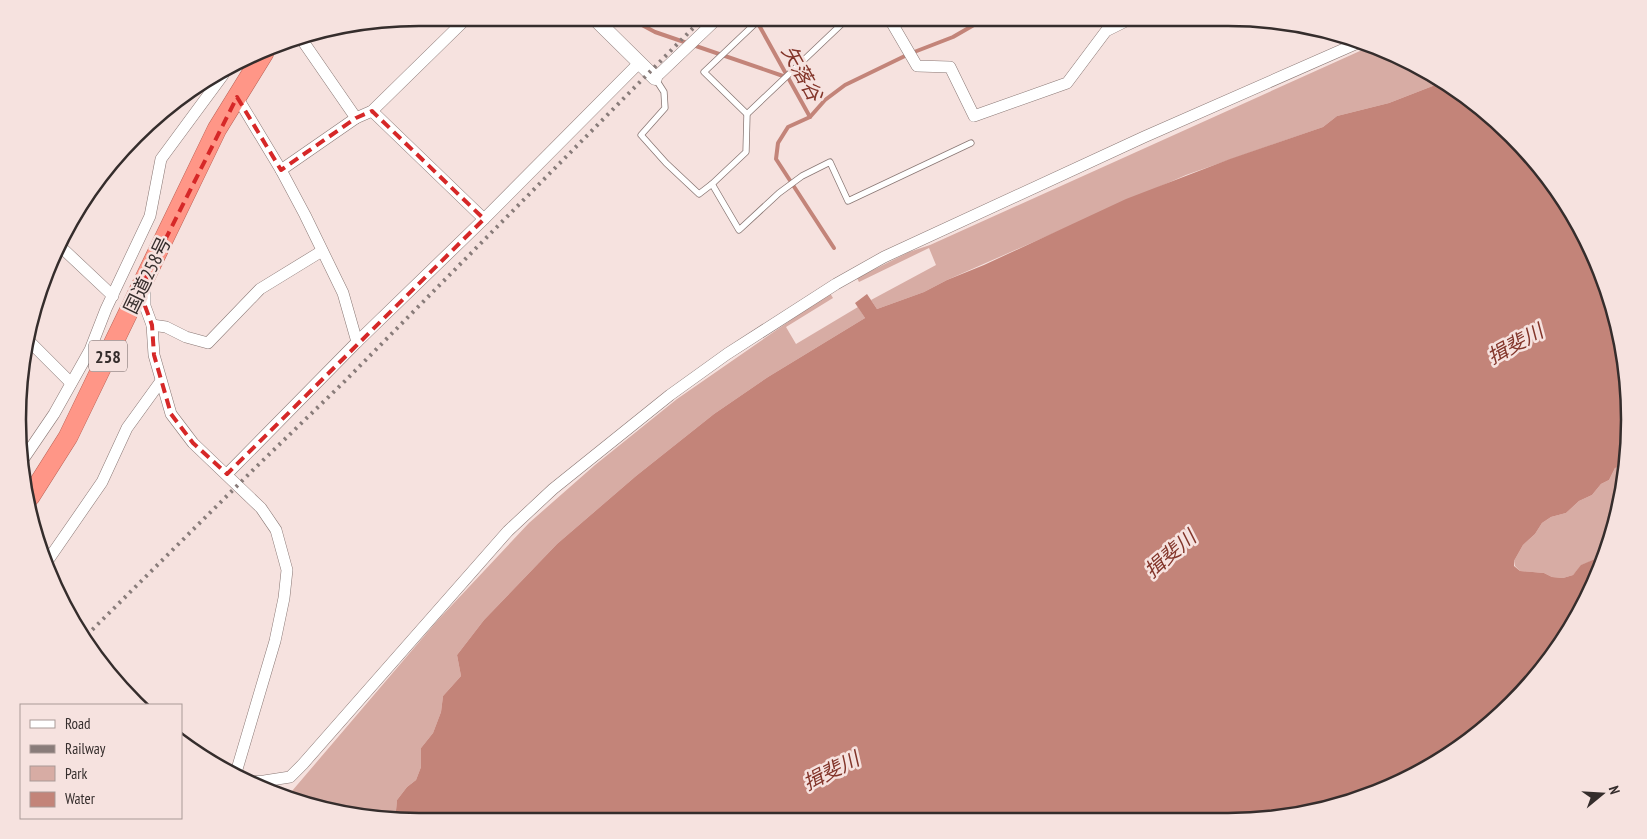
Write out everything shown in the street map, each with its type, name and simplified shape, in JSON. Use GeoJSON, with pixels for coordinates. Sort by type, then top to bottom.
{"type":"FeatureCollection","features":[{"type":"Feature","properties":{"kind":"highway","name":"国道258号"},"geometry":{"type":"LineString","coordinates":[[33,492],[68,437],[217,129],[259,61]]}},
{"type":"Feature","properties":{"kind":"street"},"geometry":{"type":"LineString","coordinates":[[281,170],[356,118],[372,111],[459,26]]}},
{"type":"Feature","properties":{"kind":"street"},"geometry":{"type":"LineString","coordinates":[[602,26],[655,78],[710,26]]}},
{"type":"Feature","properties":{"kind":"street"},"geometry":{"type":"LineString","coordinates":[[894,26],[917,66],[950,67],[974,116],[1067,83],[1106,31],[1116,26]]}},
{"type":"Feature","properties":{"kind":"street"},"geometry":{"type":"LineString","coordinates":[[305,44],[356,118]]}},
{"type":"Feature","properties":{"kind":"street"},"geometry":{"type":"LineString","coordinates":[[265,781],[290,777],[303,764],[502,538],[553,489],[670,395],[727,354],[836,284],[884,257],[1144,136],[1351,46]]}},
{"type":"Feature","properties":{"kind":"street"},"geometry":{"type":"LineString","coordinates":[[227,474],[638,63]]}},
{"type":"Feature","properties":{"kind":"street"},"geometry":{"type":"LineString","coordinates":[[28,452],[54,414],[90,350],[112,296],[150,216],[162,159],[218,82]]}},
{"type":"Feature","properties":{"kind":"street"},"geometry":{"type":"LineString","coordinates":[[237,96],[305,214],[343,294],[357,342]]}},
{"type":"Feature","properties":{"kind":"street"},"geometry":{"type":"LineString","coordinates":[[372,111],[484,219]]}},
{"type":"Feature","properties":{"kind":"street"},"geometry":{"type":"LineString","coordinates":[[65,251],[112,296]]}},
{"type":"Feature","properties":{"kind":"street"},"geometry":{"type":"LineString","coordinates":[[152,325],[166,327],[186,337],[208,343],[260,289],[322,251]]}},
{"type":"Feature","properties":{"kind":"street"},"geometry":{"type":"LineString","coordinates":[[145,280],[145,306],[152,325],[154,356],[171,414],[193,443],[261,508],[276,530],[287,570],[284,598],[275,641],[237,768]]}},
{"type":"Feature","properties":{"kind":"street"},"geometry":{"type":"LineString","coordinates":[[34,345],[71,382]]}},
{"type":"Feature","properties":{"kind":"street"},"geometry":{"type":"LineString","coordinates":[[51,556],[102,482],[127,428],[161,381]]}},
{"type":"Feature","properties":{"kind":"lane"},"geometry":{"type":"LineString","coordinates":[[747,114],[704,72],[753,26]]}},
{"type":"Feature","properties":{"kind":"lane"},"geometry":{"type":"LineString","coordinates":[[655,78],[664,92],[665,108],[641,135],[666,163],[699,194],[746,152],[747,114],[840,26]]}},
{"type":"Feature","properties":{"kind":"lane"},"geometry":{"type":"LineString","coordinates":[[712,184],[739,230],[779,193],[802,176],[830,162],[848,201],[971,143]]}},
{"type":"Feature","properties":{"kind":"highlighted area"},"geometry":{"type":"Polygon","coordinates":[[[237,97],[281,170],[356,118],[372,111],[484,219],[227,474],[193,443],[171,414],[154,355],[152,325],[145,306],[145,280],[237,97]]]}},
{"type":"Feature","properties":{"kind":"green space"},"geometry":{"type":"Polygon","coordinates":[[[1362,50],[1401,67],[1434,85],[1389,103],[1337,116],[1323,127],[1186,175],[947,280],[924,292],[877,309],[871,300],[936,265],[929,248],[859,282],[857,278],[909,252],[930,245],[1362,50]]]}},
{"type":"Feature","properties":{"kind":"green space"},"geometry":{"type":"Polygon","coordinates":[[[830,293],[833,298],[786,327],[796,344],[858,307],[865,318],[768,377],[714,414],[636,476],[557,544],[484,620],[457,655],[461,676],[443,696],[441,712],[433,733],[421,748],[421,767],[416,780],[407,787],[397,800],[396,812],[343,805],[291,791],[437,621],[529,523],[595,465],[677,399],[830,293]]]}},
{"type":"Feature","properties":{"kind":"green space"},"geometry":{"type":"Polygon","coordinates":[[[1617,467],[1613,496],[1595,559],[1582,565],[1573,575],[1563,578],[1552,577],[1544,573],[1520,571],[1515,566],[1514,561],[1523,545],[1535,534],[1542,523],[1551,517],[1566,513],[1579,501],[1592,495],[1601,484],[1609,480],[1617,467]]]}},
{"type":"Feature","properties":{"kind":"water","name":"揖斐川"},"geometry":{"type":"Polygon","coordinates":[[[1434,85],[1467,108],[1506,141],[1539,180],[1568,223],[1591,269],[1600,293],[1613,343],[1620,394],[1621,420],[1617,467],[1615,468],[1609,480],[1601,484],[1592,495],[1579,501],[1566,513],[1551,517],[1542,523],[1535,534],[1523,545],[1514,561],[1514,566],[1520,571],[1544,573],[1552,577],[1563,578],[1573,575],[1581,565],[1595,559],[1580,593],[1554,638],[1523,679],[1487,715],[1446,746],[1401,772],[1354,792],[1304,805],[1253,812],[396,812],[397,800],[407,787],[416,780],[421,767],[421,748],[433,733],[441,712],[443,696],[461,676],[457,655],[484,620],[557,544],[636,476],[714,414],[768,377],[865,318],[855,303],[867,294],[877,309],[924,292],[1126,199],[1230,159],[1323,127],[1337,116],[1389,103],[1434,85]]]}},
{"type":"Feature","properties":{"kind":"waterway"},"geometry":{"type":"LineString","coordinates":[[644,26],[655,32],[786,77]]}},
{"type":"Feature","properties":{"kind":"waterway","name":"矢落谷"},"geometry":{"type":"LineString","coordinates":[[759,26],[810,117]]}},
{"type":"Feature","properties":{"kind":"waterway"},"geometry":{"type":"LineString","coordinates":[[834,248],[776,159],[778,143],[788,127],[810,117],[825,100],[845,85],[909,54],[953,37],[972,26]]}},
{"type":"Feature","properties":{"kind":"railway"},"geometry":{"type":"LineString","coordinates":[[90,633],[345,381],[695,26]]}}]}
